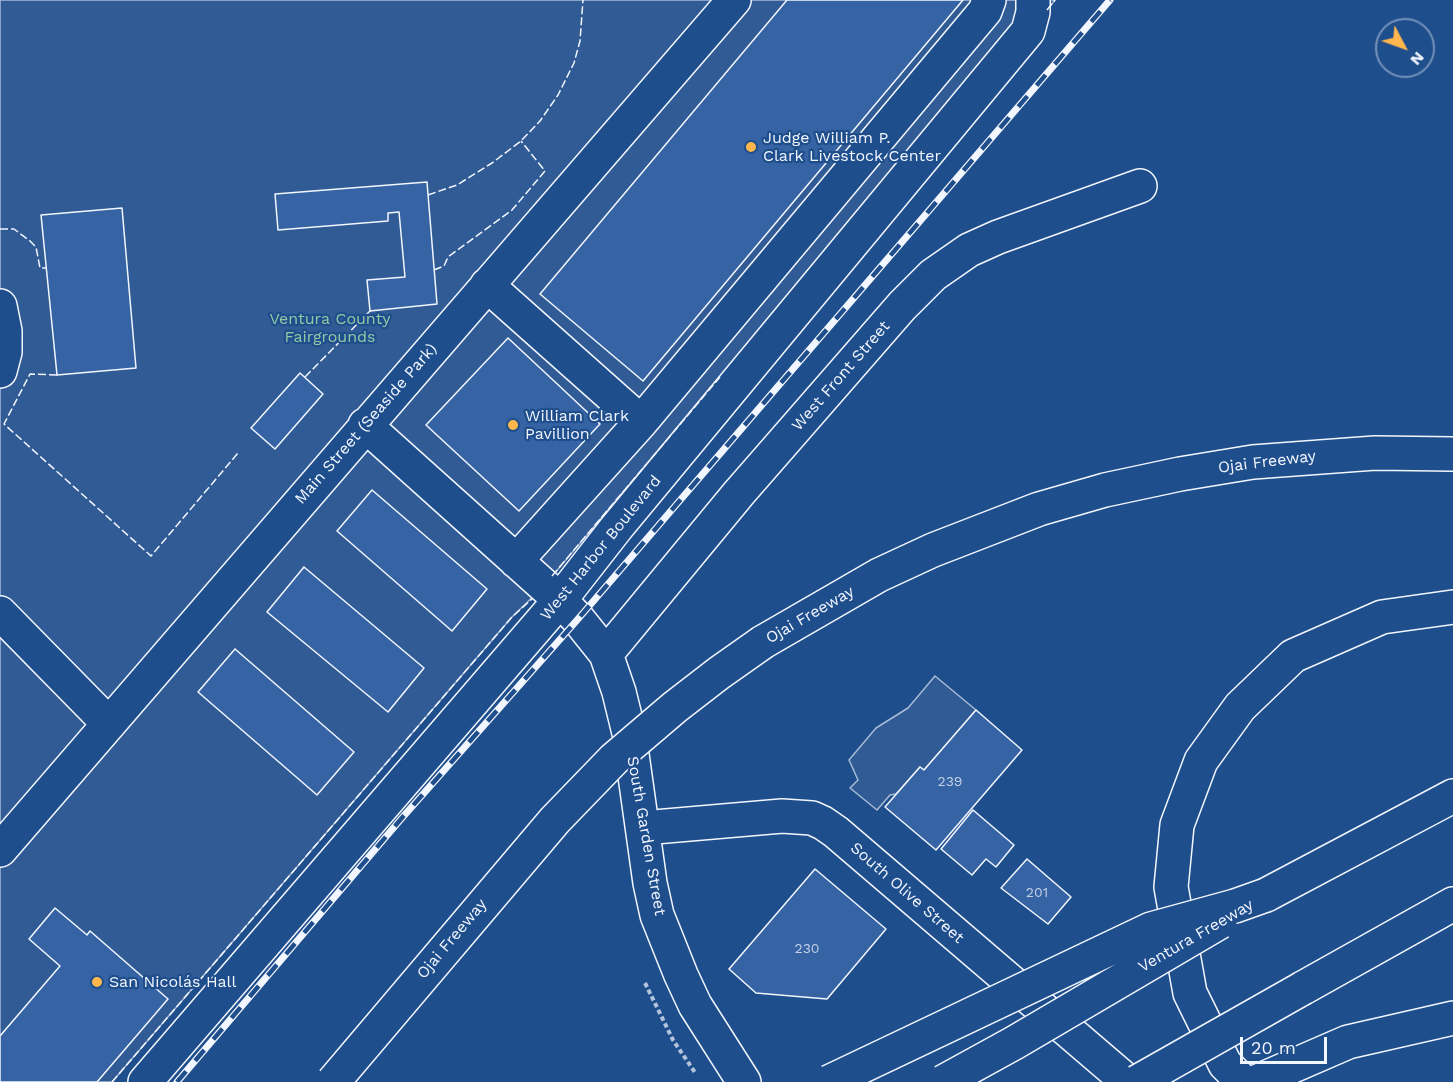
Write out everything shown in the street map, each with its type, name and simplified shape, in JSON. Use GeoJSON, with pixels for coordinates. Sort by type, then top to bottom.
{"type":"FeatureCollection","features":[{"type":"Feature","properties":{"kind":"main road","name":"Main Street (Seaside Park)"},"geometry":{"type":"LineString","coordinates":[[0,850],[734,0]]}},
{"type":"Feature","properties":{"kind":"main road"},"geometry":{"type":"LineString","coordinates":[[516,561],[640,422],[985,11],[989,0]]}},
{"type":"Feature","properties":{"kind":"main road","name":"West Harbor Boulevard"},"geometry":{"type":"LineString","coordinates":[[145,1082],[569,610],[632,508],[1028,31],[1033,12],[1033,0]]}},
{"type":"Feature","properties":{"kind":"main road","name":"West Front Street"},"geometry":{"type":"LineString","coordinates":[[606,654],[739,493],[902,306],[933,275],[969,250],[998,237],[1140,186]]}},
{"type":"Feature","properties":{"kind":"main road"},"geometry":{"type":"LineString","coordinates":[[487,285],[640,422]]}},
{"type":"Feature","properties":{"kind":"main road"},"geometry":{"type":"LineString","coordinates":[[0,306],[5,332],[5,352],[0,371]]}},
{"type":"Feature","properties":{"kind":"main road","name":"South Garden Street"},"geometry":{"type":"LineString","coordinates":[[365,425],[569,610],[606,654],[619,692],[629,733],[657,915],[695,1005],[744,1082]]}},
{"type":"Feature","properties":{"kind":"main road","name":"Ojai Freeway"},"geometry":{"type":"LineString","coordinates":[[333,1082],[555,820],[614,759],[666,714],[719,673],[764,642],[879,575],[933,550],[1039,508],[1105,490],[1180,474],[1253,462],[1375,453],[1453,454]]}},
{"type":"Feature","properties":{"kind":"main road"},"geometry":{"type":"LineString","coordinates":[[1243,1082],[1225,1064],[1190,993],[1171,886],[1177,825],[1201,761],[1240,707],[1293,656],[1382,617],[1453,607]]}},
{"type":"Feature","properties":{"kind":"main road"},"geometry":{"type":"LineString","coordinates":[[0,613],[109,724]]}},
{"type":"Feature","properties":{"kind":"main road","name":"Ventura Freeway"},"geometry":{"type":"LineString","coordinates":[[943,1082],[1266,896],[1453,796]]}},
{"type":"Feature","properties":{"kind":"main road","name":"South Olive Street"},"geometry":{"type":"LineString","coordinates":[[643,828],[782,816],[805,817],[823,823],[1128,1082]]}},
{"type":"Feature","properties":{"kind":"main road"},"geometry":{"type":"LineString","coordinates":[[829,1082],[1150,929],[1266,896]]}},
{"type":"Feature","properties":{"kind":"main road"},"geometry":{"type":"LineString","coordinates":[[1137,1082],[1453,904]]}},
{"type":"Feature","properties":{"kind":"main road"},"geometry":{"type":"LineString","coordinates":[[1256,1082],[1348,1042],[1453,1018]]}},
{"type":"Feature","properties":{"kind":"path"},"geometry":{"type":"LineString","coordinates":[[645,983],[673,1040],[696,1074]]}},
{"type":"Feature","properties":{"kind":"shaded area","name":"Ventura County Fairgrounds"},"geometry":{"type":"Polygon","coordinates":[[[0,0],[1055,0],[1047,10],[1020,21],[544,586],[512,617],[112,1082],[0,1082],[0,0]]]}},
{"type":"Feature","properties":{"kind":"shaded area"},"geometry":{"type":"Polygon","coordinates":[[[935,676],[976,710],[924,770],[920,767],[896,794],[890,795],[877,810],[850,788],[858,780],[849,760],[876,728],[908,708],[935,676]]]}},
{"type":"Feature","properties":{"kind":"building","name":"Judge William P. Clark Livestock Center"},"geometry":{"type":"Polygon","coordinates":[[[787,0],[963,0],[643,381],[540,294],[787,0]]]}},
{"type":"Feature","properties":{"kind":"building"},"geometry":{"type":"Polygon","coordinates":[[[427,182],[437,304],[370,311],[367,280],[405,277],[399,212],[388,213],[388,221],[278,230],[275,194],[427,182]]]}},
{"type":"Feature","properties":{"kind":"building"},"geometry":{"type":"Polygon","coordinates":[[[122,208],[136,368],[57,375],[41,215],[122,208]]]}},
{"type":"Feature","properties":{"kind":"building","name":"William Clark Pavillion"},"geometry":{"type":"Polygon","coordinates":[[[508,338],[600,424],[519,511],[426,425],[508,338]]]}},
{"type":"Feature","properties":{"kind":"building"},"geometry":{"type":"Polygon","coordinates":[[[300,373],[323,394],[275,449],[251,428],[300,373]]]}},
{"type":"Feature","properties":{"kind":"building"},"geometry":{"type":"Polygon","coordinates":[[[372,490],[487,589],[452,631],[337,531],[372,490]]]}},
{"type":"Feature","properties":{"kind":"building"},"geometry":{"type":"Polygon","coordinates":[[[304,567],[424,668],[388,712],[267,612],[304,567]]]}},
{"type":"Feature","properties":{"kind":"building"},"geometry":{"type":"Polygon","coordinates":[[[235,649],[354,752],[317,795],[198,692],[235,649]]]}},
{"type":"Feature","properties":{"kind":"building"},"geometry":{"type":"Polygon","coordinates":[[[976,710],[1022,750],[936,850],[885,807],[920,767],[924,770],[976,710]]]}},
{"type":"Feature","properties":{"kind":"building"},"geometry":{"type":"Polygon","coordinates":[[[973,810],[1014,845],[996,867],[986,859],[972,875],[941,849],[973,810]]]}},
{"type":"Feature","properties":{"kind":"building"},"geometry":{"type":"Polygon","coordinates":[[[1027,859],[1071,897],[1048,924],[1001,888],[1027,859]]]}},
{"type":"Feature","properties":{"kind":"building"},"geometry":{"type":"Polygon","coordinates":[[[815,869],[886,929],[827,999],[756,993],[729,969],[815,869]]]}},
{"type":"Feature","properties":{"kind":"building","name":"San Nicolás Hall"},"geometry":{"type":"Polygon","coordinates":[[[55,908],[87,935],[90,931],[168,999],[97,1082],[0,1082],[0,1036],[60,966],[29,939],[55,908]]]}},
{"type":"Feature","properties":{"kind":"railway"},"geometry":{"type":"LineString","coordinates":[[177,1082],[401,819],[578,619],[1110,0]]}},
{"type":"Feature","properties":{"kind":"fence"},"geometry":{"type":"LineString","coordinates":[[428,195],[457,185],[492,163],[521,141],[540,121],[558,95],[574,63],[580,41],[583,0]]}},
{"type":"Feature","properties":{"kind":"fence"},"geometry":{"type":"LineString","coordinates":[[1047,10],[1055,0]]}},
{"type":"Feature","properties":{"kind":"fence"},"geometry":{"type":"LineString","coordinates":[[434,270],[444,266],[448,257],[512,210],[545,171],[521,141]]}},
{"type":"Feature","properties":{"kind":"fence"},"geometry":{"type":"LineString","coordinates":[[0,229],[14,229],[30,241],[36,247],[40,268],[46,268]]}},
{"type":"Feature","properties":{"kind":"fence"},"geometry":{"type":"LineString","coordinates":[[305,377],[370,311]]}},
{"type":"Feature","properties":{"kind":"fence"},"geometry":{"type":"LineString","coordinates":[[57,375],[30,374],[4,424],[151,556],[238,453]]}},
{"type":"Feature","properties":{"kind":"fence"},"geometry":{"type":"LineString","coordinates":[[552,576],[720,377]]}},
{"type":"Feature","properties":{"kind":"fence"},"geometry":{"type":"LineString","coordinates":[[112,1082],[512,617],[532,599]]}},
{"type":"Feature","properties":{"kind":"place","name":"Judge William P. Clark Livestock Center"},"geometry":{"type":"Point","coordinates":[751,147]}},
{"type":"Feature","properties":{"kind":"place","name":"William Clark Pavillion"},"geometry":{"type":"Point","coordinates":[513,425]}},
{"type":"Feature","properties":{"kind":"place","name":"San Nicolás Hall"},"geometry":{"type":"Point","coordinates":[97,982]}}]}
